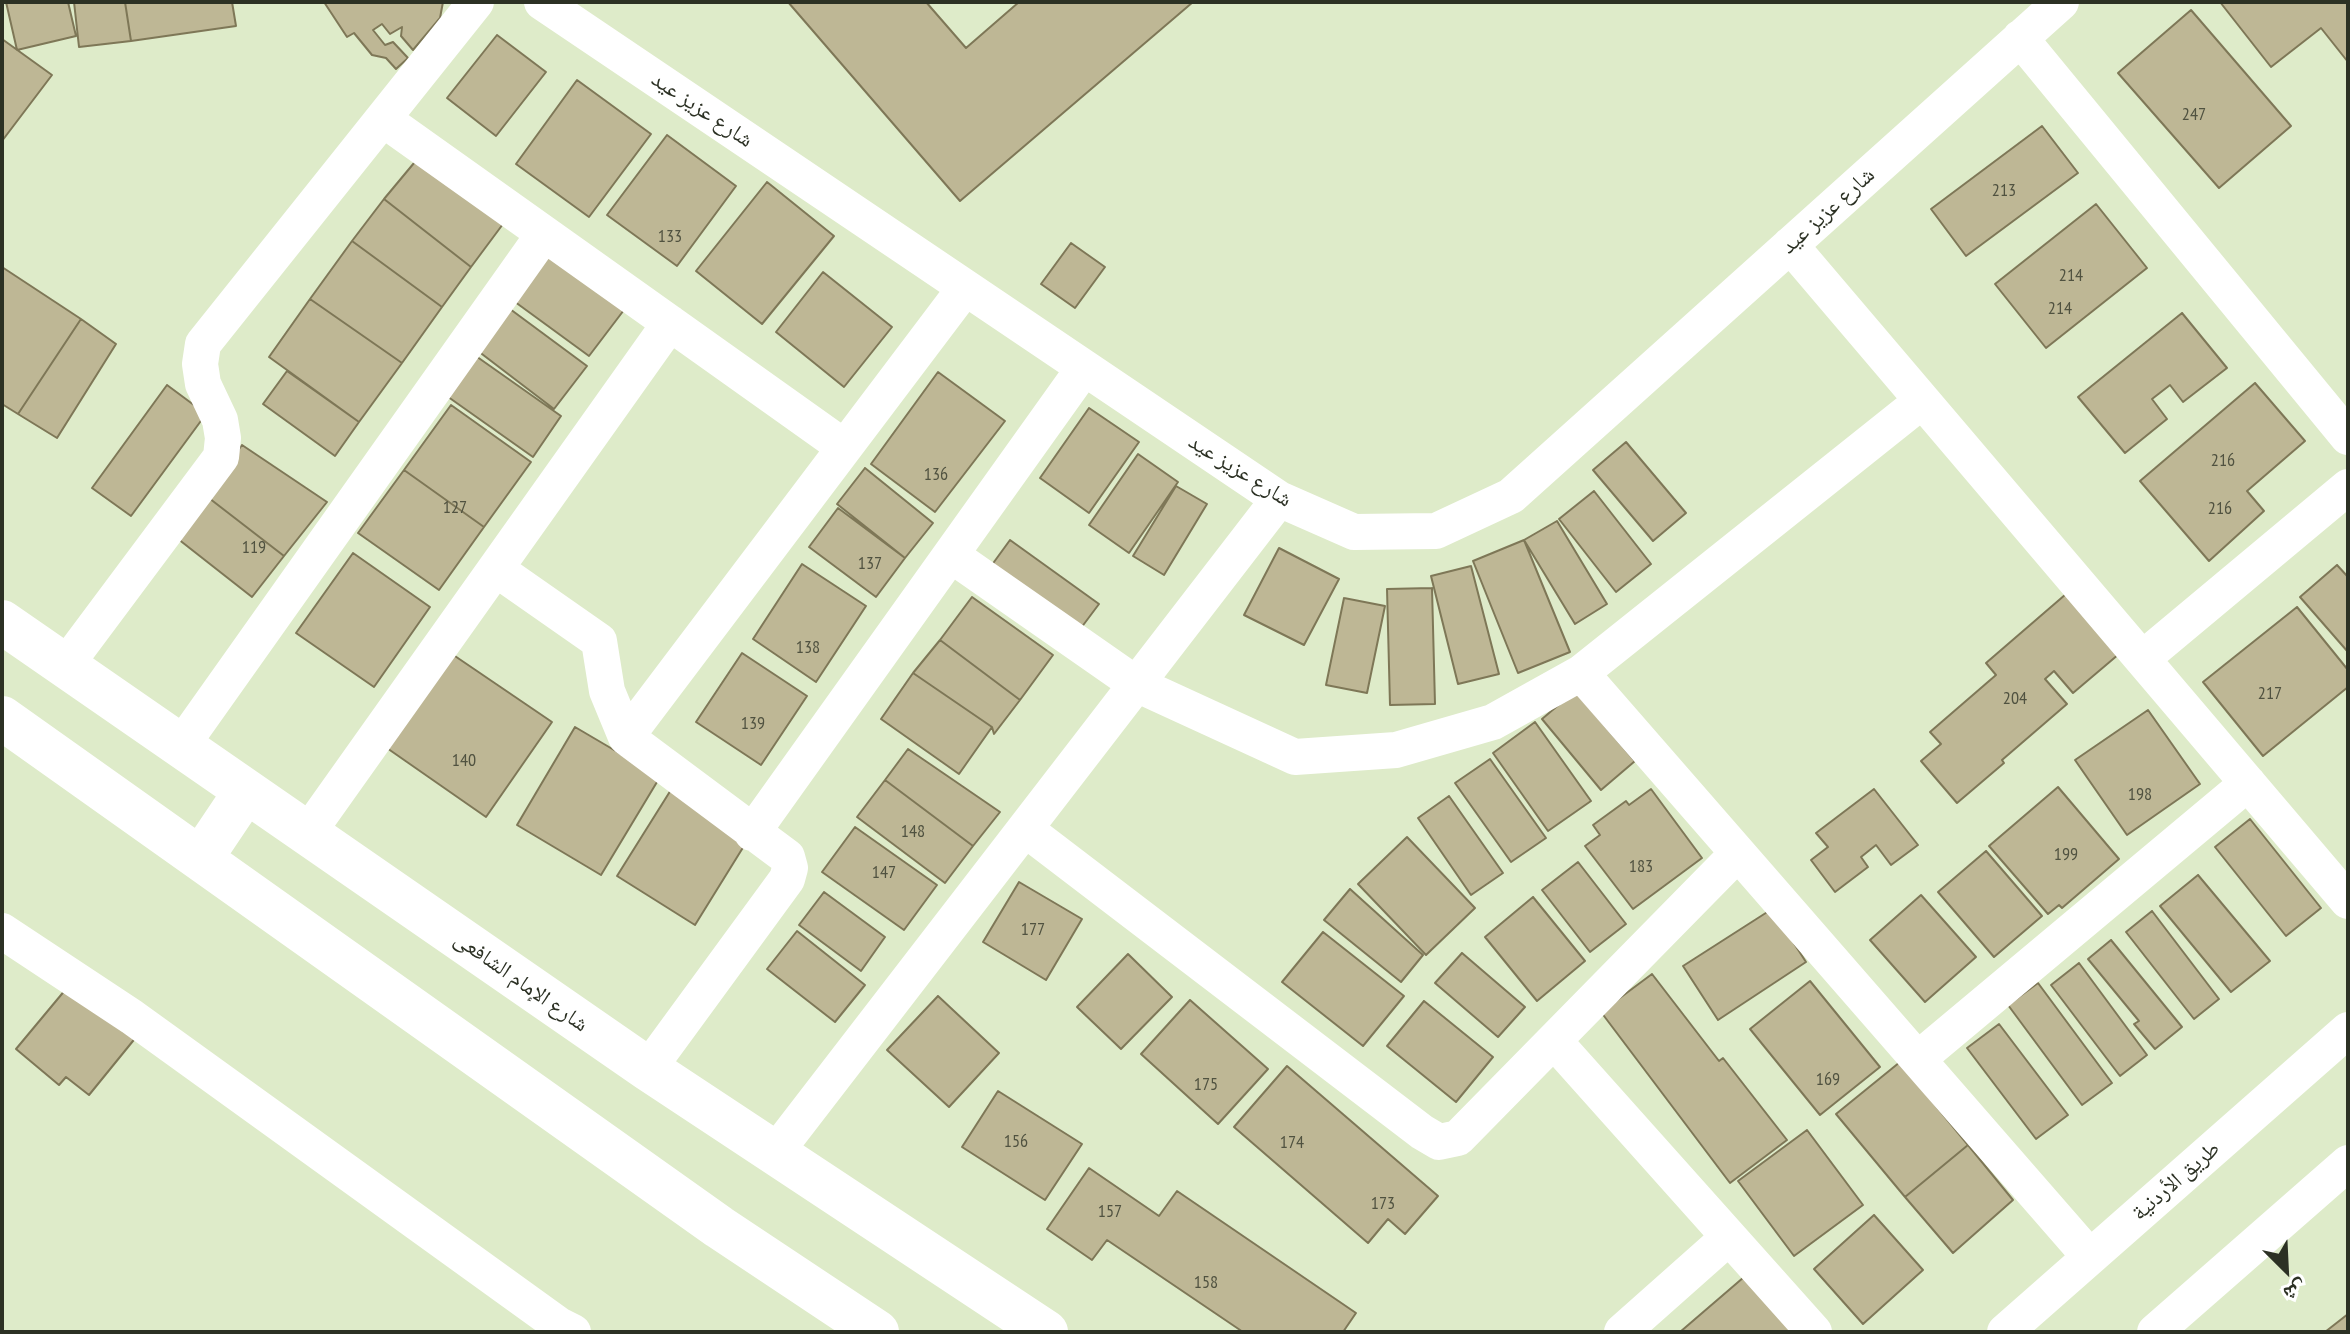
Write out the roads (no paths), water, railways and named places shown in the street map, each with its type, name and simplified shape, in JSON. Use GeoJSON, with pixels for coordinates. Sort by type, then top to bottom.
{"type":"FeatureCollection","features":[{"type":"Feature","properties":{"kind":"street"},"geometry":{"type":"LineString","coordinates":[[65,666],[221,457],[223,438],[220,420],[203,384],[200,364],[203,344],[476,2]]}},
{"type":"Feature","properties":{"kind":"street","name":"شارع عزيز عيد"},"geometry":{"type":"LineString","coordinates":[[542,2],[1279,499],[1354,532],[1436,531],[1511,496],[2061,2]]}},
{"type":"Feature","properties":{"kind":"street"},"geometry":{"type":"LineString","coordinates":[[2020,38],[2348,437]]}},
{"type":"Feature","properties":{"kind":"street"},"geometry":{"type":"LineString","coordinates":[[383,119],[844,447]]}},
{"type":"Feature","properties":{"kind":"street"},"geometry":{"type":"LineString","coordinates":[[181,746],[544,234]]}},
{"type":"Feature","properties":{"kind":"street"},"geometry":{"type":"LineString","coordinates":[[1790,245],[2348,901]]}},
{"type":"Feature","properties":{"kind":"street"},"geometry":{"type":"LineString","coordinates":[[626,737],[965,288]]}},
{"type":"Feature","properties":{"kind":"street"},"geometry":{"type":"LineString","coordinates":[[307,834],[670,323]]}},
{"type":"Feature","properties":{"kind":"street"},"geometry":{"type":"LineString","coordinates":[[752,833],[1084,368]]}},
{"type":"Feature","properties":{"kind":"street"},"geometry":{"type":"LineString","coordinates":[[951,555],[1136,684],[1295,757],[1396,750],[1493,722],[1581,673],[1922,401]]}},
{"type":"Feature","properties":{"kind":"street"},"geometry":{"type":"LineString","coordinates":[[2142,659],[2348,487]]}},
{"type":"Feature","properties":{"kind":"street"},"geometry":{"type":"LineString","coordinates":[[775,1153],[1279,499]]}},
{"type":"Feature","properties":{"kind":"street"},"geometry":{"type":"LineString","coordinates":[[496,569],[599,641],[607,691],[626,737],[787,857],[790,868],[787,879],[648,1069]]}},
{"type":"Feature","properties":{"kind":"street","name":"شارع الإمام الشافعى"},"geometry":{"type":"LineString","coordinates":[[2,622],[648,1069],[1046,1332]]}},
{"type":"Feature","properties":{"kind":"street"},"geometry":{"type":"LineString","coordinates":[[1581,673],[2090,1257]]}},
{"type":"Feature","properties":{"kind":"street"},"geometry":{"type":"LineString","coordinates":[[2,718],[719,1227],[832,1319],[877,1332]]}},
{"type":"Feature","properties":{"kind":"street"},"geometry":{"type":"LineString","coordinates":[[1918,1059],[2248,783]]}},
{"type":"Feature","properties":{"kind":"street"},"geometry":{"type":"LineString","coordinates":[[201,858],[246,791]]}},
{"type":"Feature","properties":{"kind":"street"},"geometry":{"type":"LineString","coordinates":[[1025,829],[1439,1142],[1458,1138],[1738,853]]}},
{"type":"Feature","properties":{"kind":"street"},"geometry":{"type":"LineString","coordinates":[[2,931],[132,1017],[559,1325],[573,1332]]}},
{"type":"Feature","properties":{"kind":"street","name":"طريق الأردنية"},"geometry":{"type":"LineString","coordinates":[[2005,1332],[2348,1030]]}},
{"type":"Feature","properties":{"kind":"street"},"geometry":{"type":"LineString","coordinates":[[1554,1041],[1814,1332]]}},
{"type":"Feature","properties":{"kind":"street"},"geometry":{"type":"LineString","coordinates":[[2155,1332],[2348,1163]]}},
{"type":"Feature","properties":{"kind":"street"},"geometry":{"type":"LineString","coordinates":[[1622,1332],[1729,1237]]}}]}
